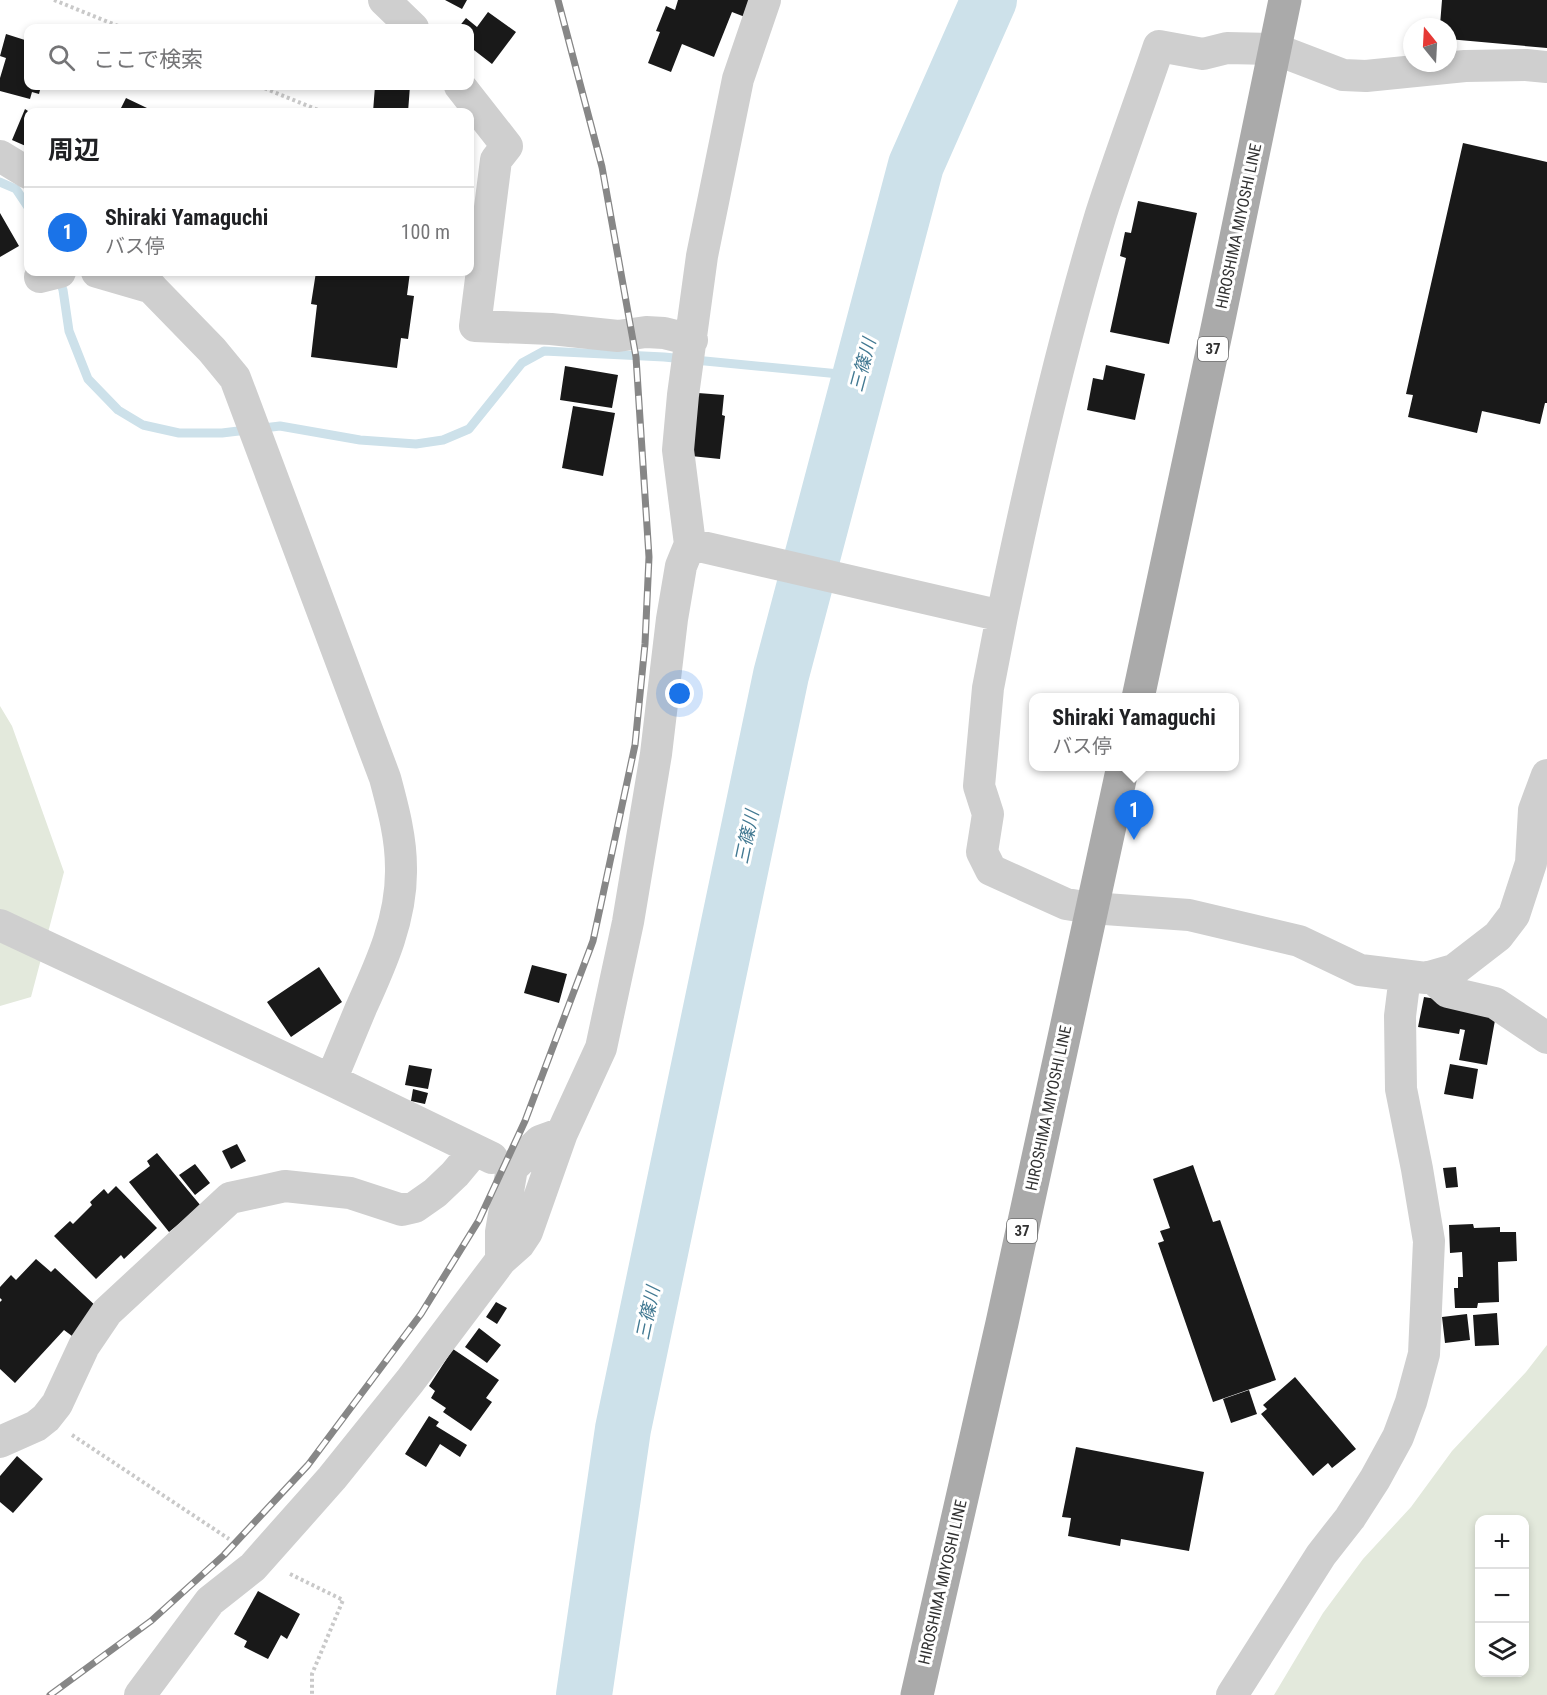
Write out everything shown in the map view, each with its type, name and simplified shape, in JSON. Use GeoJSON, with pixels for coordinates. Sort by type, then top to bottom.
{"type":"FeatureCollection","features":[{"type":"Feature","properties":{"kind":"main road","name":"HIROSHIMA MIYOSHI LINE"},"geometry":{"type":"LineString","coordinates":[[1139,693],[1285,0]]}},
{"type":"Feature","properties":{"kind":"main road","name":"HIROSHIMA MIYOSHI LINE"},"geometry":{"type":"LineString","coordinates":[[917,1695],[1002,1323],[1122,771]]}},
{"type":"Feature","properties":{"kind":"street"},"geometry":{"type":"LineString","coordinates":[[384,0],[409,24]]}},
{"type":"Feature","properties":{"kind":"street"},"geometry":{"type":"LineString","coordinates":[[696,546],[683,500],[678,450],[683,395],[702,256],[738,79],[765,0]]}},
{"type":"Feature","properties":{"kind":"street"},"geometry":{"type":"LineString","coordinates":[[1547,67],[1465,66],[1366,76],[1343,75],[1275,49],[1227,48],[1203,54],[1159,46],[1102,214],[993,614],[980,775],[980,786],[988,814],[982,852],[991,870],[1066,904],[1189,915],[1299,941],[1360,970],[1418,976],[1454,970],[1498,936],[1515,915],[1531,863],[1534,810],[1547,775]]}},
{"type":"Feature","properties":{"kind":"street"},"geometry":{"type":"LineString","coordinates":[[463,90],[507,146],[496,160],[475,326],[551,328],[618,336],[646,332],[664,333],[692,340]]}},
{"type":"Feature","properties":{"kind":"street"},"geometry":{"type":"LineString","coordinates":[[0,156],[24,171]]}},
{"type":"Feature","properties":{"kind":"street"},"geometry":{"type":"LineString","coordinates":[[120,276],[144,280],[212,350],[235,378],[385,778],[395,813],[400,843],[401,870],[394,924],[381,963],[331,1080]]}},
{"type":"Feature","properties":{"kind":"street"},"geometry":{"type":"LineString","coordinates":[[696,546],[993,614]]}},
{"type":"Feature","properties":{"kind":"street"},"geometry":{"type":"LineString","coordinates":[[140,1695],[210,1601],[260,1559],[332,1478],[410,1381],[501,1260],[519,1244],[527,1232],[562,1133],[601,1048],[628,922],[656,754],[672,619],[681,566],[696,546]]}},
{"type":"Feature","properties":{"kind":"street"},"geometry":{"type":"LineString","coordinates":[[0,925],[331,1080],[512,1168]]}},
{"type":"Feature","properties":{"kind":"street"},"geometry":{"type":"LineString","coordinates":[[1418,976],[1448,992],[1496,1003],[1547,1038]]}},
{"type":"Feature","properties":{"kind":"street"},"geometry":{"type":"LineString","coordinates":[[1232,1695],[1321,1555],[1350,1518],[1375,1479],[1398,1437],[1411,1402],[1424,1354],[1429,1241],[1401,1089],[1400,1016],[1418,976]]}},
{"type":"Feature","properties":{"kind":"street"},"geometry":{"type":"LineString","coordinates":[[501,1260],[501,1233],[512,1168],[540,1141],[562,1133]]}},
{"type":"Feature","properties":{"kind":"street"},"geometry":{"type":"LineString","coordinates":[[0,1442],[36,1426],[46,1418],[57,1404],[84,1346],[107,1312],[230,1198],[285,1186],[350,1193],[402,1210],[415,1207],[435,1193],[475,1150]]}},
{"type":"Feature","properties":{"kind":"path"},"geometry":{"type":"LineString","coordinates":[[54,0],[113,24]]}},
{"type":"Feature","properties":{"kind":"path"},"geometry":{"type":"LineString","coordinates":[[269,90],[313,108]]}},
{"type":"Feature","properties":{"kind":"path"},"geometry":{"type":"LineString","coordinates":[[46,1418],[229,1539]]}},
{"type":"Feature","properties":{"kind":"path"},"geometry":{"type":"LineString","coordinates":[[260,1559],[343,1600],[312,1674],[312,1695]]}},
{"type":"Feature","properties":{"kind":"shaded area"},"geometry":{"type":"Polygon","coordinates":[[[0,706],[12,726],[64,872],[31,997],[0,1006],[0,706]]]}},
{"type":"Feature","properties":{"kind":"shaded area"},"geometry":{"type":"Polygon","coordinates":[[[1547,1345],[1547,1695],[1274,1695],[1323,1613],[1363,1559],[1411,1507],[1452,1451],[1526,1372],[1547,1345]]]}},
{"type":"Feature","properties":{"kind":"building"},"geometry":{"type":"Polygon","coordinates":[[[445,0],[467,0],[462,9],[445,0]]]}},
{"type":"Feature","properties":{"kind":"building"},"geometry":{"type":"Polygon","coordinates":[[[678,0],[751,0],[745,17],[732,12],[714,57],[682,44],[671,72],[648,63],[660,32],[656,31],[666,6],[675,10],[678,0]]]}},
{"type":"Feature","properties":{"kind":"building"},"geometry":{"type":"Polygon","coordinates":[[[1442,0],[1547,0],[1547,48],[1457,40],[1457,18],[1441,18],[1442,0]]]}},
{"type":"Feature","properties":{"kind":"building"},"geometry":{"type":"Polygon","coordinates":[[[488,12],[516,32],[492,64],[474,50],[474,25],[477,27],[488,12]]]}},
{"type":"Feature","properties":{"kind":"building"},"geometry":{"type":"Polygon","coordinates":[[[466,18],[473,24],[461,24],[466,18]]]}},
{"type":"Feature","properties":{"kind":"building"},"geometry":{"type":"Polygon","coordinates":[[[6,34],[24,40],[24,90],[40,90],[39,94],[32,92],[30,99],[0,91],[0,78],[6,58],[0,56],[6,34]]]}},
{"type":"Feature","properties":{"kind":"building"},"geometry":{"type":"Polygon","coordinates":[[[375,90],[410,90],[408,108],[373,108],[375,90]]]}},
{"type":"Feature","properties":{"kind":"building"},"geometry":{"type":"Polygon","coordinates":[[[126,98],[147,108],[121,108],[126,98]]]}},
{"type":"Feature","properties":{"kind":"building"},"geometry":{"type":"Polygon","coordinates":[[[24,111],[24,145],[12,140],[24,111]]]}},
{"type":"Feature","properties":{"kind":"building"},"geometry":{"type":"Polygon","coordinates":[[[1463,143],[1547,162],[1547,403],[1545,403],[1540,424],[1482,411],[1477,433],[1408,417],[1413,395],[1406,394],[1463,143]]]}},
{"type":"Feature","properties":{"kind":"building"},"geometry":{"type":"Polygon","coordinates":[[[1138,201],[1197,213],[1169,344],[1110,332],[1126,258],[1120,256],[1125,232],[1131,233],[1138,201]]]}},
{"type":"Feature","properties":{"kind":"building"},"geometry":{"type":"Polygon","coordinates":[[[0,213],[19,246],[0,257],[0,213]]]}},
{"type":"Feature","properties":{"kind":"building"},"geometry":{"type":"Polygon","coordinates":[[[315,276],[409,276],[407,295],[414,296],[408,339],[401,338],[397,368],[311,357],[317,305],[311,304],[315,276]]]}},
{"type":"Feature","properties":{"kind":"building"},"geometry":{"type":"Polygon","coordinates":[[[1106,365],[1145,374],[1135,420],[1087,410],[1093,378],[1103,380],[1106,365]]]}},
{"type":"Feature","properties":{"kind":"building"},"geometry":{"type":"Polygon","coordinates":[[[565,366],[618,375],[612,408],[560,400],[565,366]]]}},
{"type":"Feature","properties":{"kind":"building"},"geometry":{"type":"Polygon","coordinates":[[[698,393],[724,395],[722,415],[725,416],[720,459],[691,456],[698,393]]]}},
{"type":"Feature","properties":{"kind":"building"},"geometry":{"type":"Polygon","coordinates":[[[573,406],[615,413],[603,476],[562,468],[573,406]]]}},
{"type":"Feature","properties":{"kind":"building"},"geometry":{"type":"Polygon","coordinates":[[[532,965],[567,974],[559,1003],[524,993],[532,965]]]}},
{"type":"Feature","properties":{"kind":"building"},"geometry":{"type":"Polygon","coordinates":[[[319,967],[342,1002],[291,1037],[267,1002],[319,967]]]}},
{"type":"Feature","properties":{"kind":"building"},"geometry":{"type":"Polygon","coordinates":[[[1424,997],[1497,1009],[1487,1065],[1459,1060],[1465,1030],[1460,1029],[1459,1034],[1418,1027],[1424,997]]]}},
{"type":"Feature","properties":{"kind":"building"},"geometry":{"type":"Polygon","coordinates":[[[1450,1064],[1478,1069],[1473,1099],[1444,1094],[1450,1064]]]}},
{"type":"Feature","properties":{"kind":"building"},"geometry":{"type":"Polygon","coordinates":[[[409,1065],[432,1069],[428,1089],[405,1085],[409,1065]]]}},
{"type":"Feature","properties":{"kind":"building"},"geometry":{"type":"Polygon","coordinates":[[[413,1089],[428,1093],[425,1104],[411,1101],[413,1089]]]}},
{"type":"Feature","properties":{"kind":"building"},"geometry":{"type":"Polygon","coordinates":[[[237,1144],[246,1161],[231,1169],[222,1151],[237,1144]]]}},
{"type":"Feature","properties":{"kind":"building"},"geometry":{"type":"Polygon","coordinates":[[[157,1153],[201,1206],[169,1232],[129,1182],[150,1166],[147,1161],[157,1153]]]}},
{"type":"Feature","properties":{"kind":"building"},"geometry":{"type":"Polygon","coordinates":[[[195,1164],[210,1183],[195,1195],[179,1175],[195,1164]]]}},
{"type":"Feature","properties":{"kind":"building"},"geometry":{"type":"Polygon","coordinates":[[[1193,1165],[1213,1222],[1220,1220],[1276,1380],[1213,1402],[1158,1243],[1164,1241],[1160,1231],[1170,1228],[1153,1179],[1193,1165]]]}},
{"type":"Feature","properties":{"kind":"building"},"geometry":{"type":"Polygon","coordinates":[[[1456,1167],[1458,1187],[1446,1188],[1443,1168],[1456,1167]]]}},
{"type":"Feature","properties":{"kind":"building"},"geometry":{"type":"Polygon","coordinates":[[[116,1186],[157,1228],[124,1259],[121,1255],[96,1279],[54,1236],[70,1221],[73,1224],[92,1205],[90,1202],[104,1189],[108,1194],[116,1186]]]}},
{"type":"Feature","properties":{"kind":"building"},"geometry":{"type":"Polygon","coordinates":[[[1473,1224],[1474,1228],[1500,1227],[1500,1232],[1516,1232],[1517,1261],[1498,1262],[1499,1302],[1478,1303],[1477,1308],[1455,1308],[1454,1288],[1458,1288],[1458,1277],[1463,1277],[1462,1252],[1450,1253],[1449,1225],[1473,1224]]]}},
{"type":"Feature","properties":{"kind":"building"},"geometry":{"type":"Polygon","coordinates":[[[36,1259],[51,1272],[55,1268],[98,1308],[72,1336],[64,1330],[15,1383],[0,1369],[0,1302],[2,1300],[0,1287],[11,1275],[16,1280],[36,1259]]]}},
{"type":"Feature","properties":{"kind":"building"},"geometry":{"type":"Polygon","coordinates":[[[496,1302],[507,1308],[497,1324],[486,1317],[496,1302]]]}},
{"type":"Feature","properties":{"kind":"building"},"geometry":{"type":"Polygon","coordinates":[[[1497,1313],[1499,1345],[1475,1346],[1473,1315],[1497,1313]]]}},
{"type":"Feature","properties":{"kind":"building"},"geometry":{"type":"Polygon","coordinates":[[[1467,1314],[1470,1340],[1445,1343],[1442,1317],[1467,1314]]]}},
{"type":"Feature","properties":{"kind":"building"},"geometry":{"type":"Polygon","coordinates":[[[479,1328],[501,1345],[487,1363],[465,1347],[479,1328]]]}},
{"type":"Feature","properties":{"kind":"building"},"geometry":{"type":"Polygon","coordinates":[[[453,1349],[499,1380],[486,1398],[492,1402],[471,1431],[443,1412],[446,1408],[431,1398],[435,1391],[429,1386],[453,1349]]]}},
{"type":"Feature","properties":{"kind":"building"},"geometry":{"type":"Polygon","coordinates":[[[1295,1377],[1356,1449],[1332,1468],[1328,1463],[1313,1476],[1261,1414],[1267,1409],[1263,1405],[1295,1377]]]}},
{"type":"Feature","properties":{"kind":"building"},"geometry":{"type":"Polygon","coordinates":[[[1249,1390],[1257,1414],[1231,1423],[1223,1399],[1249,1390]]]}},
{"type":"Feature","properties":{"kind":"building"},"geometry":{"type":"Polygon","coordinates":[[[429,1416],[439,1422],[436,1426],[467,1445],[460,1457],[440,1444],[426,1467],[405,1454],[429,1416]]]}},
{"type":"Feature","properties":{"kind":"building"},"geometry":{"type":"Polygon","coordinates":[[[1076,1447],[1204,1472],[1189,1551],[1121,1539],[1120,1546],[1068,1536],[1071,1518],[1062,1517],[1076,1447]]]}},
{"type":"Feature","properties":{"kind":"building"},"geometry":{"type":"Polygon","coordinates":[[[17,1456],[43,1479],[13,1513],[0,1502],[0,1476],[17,1456]]]}},
{"type":"Feature","properties":{"kind":"building"},"geometry":{"type":"Polygon","coordinates":[[[258,1591],[300,1614],[287,1639],[281,1635],[268,1659],[244,1647],[247,1641],[234,1634],[258,1591]]]}},
{"type":"Feature","properties":{"kind":"waterway","name":"三篠川"},"geometry":{"type":"LineString","coordinates":[[584,1695],[623,1429],[781,675],[916,165],[989,0]]}},
{"type":"Feature","properties":{"kind":"waterway"},"geometry":{"type":"LineString","coordinates":[[0,182],[16,189],[24,201]]}},
{"type":"Feature","properties":{"kind":"waterway"},"geometry":{"type":"LineString","coordinates":[[58,277],[63,290],[69,331],[88,379],[118,410],[143,425],[179,433],[222,433],[280,426],[360,440],[416,444],[443,440],[469,429],[522,363],[544,351],[664,357],[860,376]]}},
{"type":"Feature","properties":{"kind":"railway"},"geometry":{"type":"LineString","coordinates":[[50,1695],[151,1621],[224,1555],[308,1465],[421,1314],[479,1220],[525,1121],[593,941],[635,745],[645,644],[649,557],[636,357],[602,167],[558,0]]}},
{"type":"Feature","properties":{"kind":"place","name":"Shiraki Yamaguchi"},"geometry":{"type":"Point","coordinates":[1134,840]}}]}
